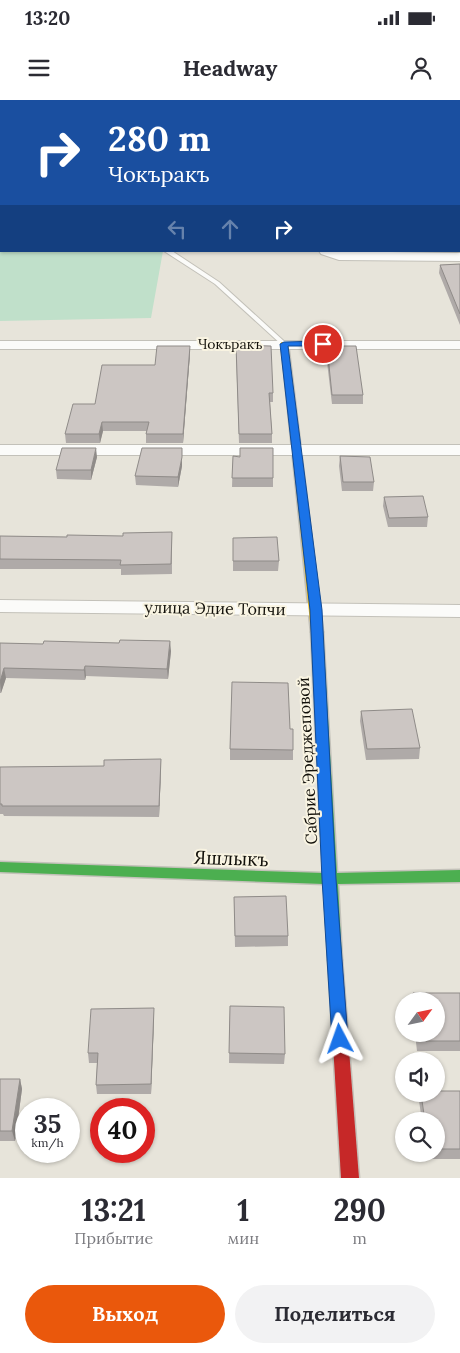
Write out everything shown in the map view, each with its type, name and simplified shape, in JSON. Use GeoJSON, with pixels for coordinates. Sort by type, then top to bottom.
{"type":"FeatureCollection","features":[{"type":"Feature","properties":{"kind":"street"},"geometry":{"type":"LineString","coordinates":[[328,252],[339,256],[460,257]]}},
{"type":"Feature","properties":{"kind":"street","name":"Сабрие Эреджеповой"},"geometry":{"type":"LineString","coordinates":[[284,344],[316,610],[329,879],[350,1178]]}},
{"type":"Feature","properties":{"kind":"street","name":"Чокъракъ"},"geometry":{"type":"LineString","coordinates":[[0,345],[460,345]]}},
{"type":"Feature","properties":{"kind":"street"},"geometry":{"type":"LineString","coordinates":[[0,450],[460,450]]}},
{"type":"Feature","properties":{"kind":"street","name":"улица Эдие Топчи"},"geometry":{"type":"LineString","coordinates":[[0,606],[460,612]]}},
{"type":"Feature","properties":{"kind":"street","name":"Яшлыкъ"},"geometry":{"type":"LineString","coordinates":[[0,867],[329,879],[460,876]]}},
{"type":"Feature","properties":{"kind":"lane"},"geometry":{"type":"LineString","coordinates":[[169,252],[217,283],[284,344]]}},
{"type":"Feature","properties":{"kind":"green space"},"geometry":{"type":"Polygon","coordinates":[[[0,252],[163,252],[151,318],[0,321],[0,252]]]}},
{"type":"Feature","properties":{"kind":"building"},"geometry":{"type":"Polygon","coordinates":[[[460,264],[460,314],[440,265],[460,264]]]}},
{"type":"Feature","properties":{"kind":"building"},"geometry":{"type":"Polygon","coordinates":[[[236,345],[271,346],[273,393],[269,393],[272,434],[239,434],[236,345]]]}},
{"type":"Feature","properties":{"kind":"building"},"geometry":{"type":"Polygon","coordinates":[[[157,346],[190,346],[183,434],[146,434],[149,422],[102,422],[99,434],[65,434],[73,404],[95,404],[102,365],[155,365],[157,346]]]}},
{"type":"Feature","properties":{"kind":"building"},"geometry":{"type":"Polygon","coordinates":[[[327,346],[356,346],[363,395],[332,395],[327,346]]]}},
{"type":"Feature","properties":{"kind":"building"},"geometry":{"type":"Polygon","coordinates":[[[62,448],[96,448],[91,470],[56,470],[62,448]]]}},
{"type":"Feature","properties":{"kind":"building"},"geometry":{"type":"Polygon","coordinates":[[[142,448],[182,448],[178,477],[135,476],[142,448]]]}},
{"type":"Feature","properties":{"kind":"building"},"geometry":{"type":"Polygon","coordinates":[[[240,448],[273,448],[273,478],[232,478],[233,456],[240,457],[240,448]]]}},
{"type":"Feature","properties":{"kind":"building"},"geometry":{"type":"Polygon","coordinates":[[[340,456],[370,457],[374,482],[343,482],[340,456]]]}},
{"type":"Feature","properties":{"kind":"building"},"geometry":{"type":"Polygon","coordinates":[[[423,496],[428,517],[389,518],[384,497],[423,496]]]}},
{"type":"Feature","properties":{"kind":"building"},"geometry":{"type":"Polygon","coordinates":[[[172,532],[171,564],[120,565],[121,560],[0,559],[0,536],[123,536],[123,533],[172,532]]]}},
{"type":"Feature","properties":{"kind":"building"},"geometry":{"type":"Polygon","coordinates":[[[277,537],[279,561],[233,561],[233,538],[277,537]]]}},
{"type":"Feature","properties":{"kind":"building"},"geometry":{"type":"Polygon","coordinates":[[[120,640],[170,641],[167,669],[85,666],[84,670],[4,668],[0,682],[0,643],[43,644],[44,641],[119,643],[120,640]]]}},
{"type":"Feature","properties":{"kind":"building"},"geometry":{"type":"Polygon","coordinates":[[[232,682],[288,683],[290,729],[293,729],[293,750],[230,749],[232,682]]]}},
{"type":"Feature","properties":{"kind":"building"},"geometry":{"type":"Polygon","coordinates":[[[412,709],[420,748],[367,749],[361,711],[412,709]]]}},
{"type":"Feature","properties":{"kind":"building"},"geometry":{"type":"Polygon","coordinates":[[[161,759],[159,806],[2,806],[0,804],[0,767],[104,766],[104,760],[161,759]]]}},
{"type":"Feature","properties":{"kind":"building"},"geometry":{"type":"Polygon","coordinates":[[[286,896],[288,936],[235,936],[234,897],[286,896]]]}},
{"type":"Feature","properties":{"kind":"building"},"geometry":{"type":"Polygon","coordinates":[[[445,993],[460,993],[460,1041],[445,1041],[445,993]]]}},
{"type":"Feature","properties":{"kind":"building"},"geometry":{"type":"Polygon","coordinates":[[[230,1006],[284,1007],[285,1054],[229,1053],[230,1006]]]}},
{"type":"Feature","properties":{"kind":"building"},"geometry":{"type":"Polygon","coordinates":[[[154,1008],[151,1084],[96,1085],[98,1053],[88,1053],[91,1009],[154,1008]]]}},
{"type":"Feature","properties":{"kind":"building"},"geometry":{"type":"Polygon","coordinates":[[[0,1079],[20,1079],[17,1098],[15,1098],[12,1131],[0,1131],[0,1079]]]}},
{"type":"Feature","properties":{"kind":"building"},"geometry":{"type":"Polygon","coordinates":[[[445,1091],[460,1091],[460,1149],[445,1149],[445,1112],[424,1112],[422,1102],[445,1102],[445,1091]]]}},
{"type":"Feature","properties":{"kind":"traffic: fast"},"geometry":{"type":"LineString","coordinates":[[317,632],[335,960]]}},
{"type":"Feature","properties":{"kind":"traffic: fast"},"geometry":{"type":"LineString","coordinates":[[0,867],[329,879],[460,876]]}},
{"type":"Feature","properties":{"kind":"traffic: slow"},"geometry":{"type":"LineString","coordinates":[[284,344],[317,632]]}},
{"type":"Feature","properties":{"kind":"traffic: jam"},"geometry":{"type":"LineString","coordinates":[[335,960],[350,1178]]}},
{"type":"Feature","properties":{"kind":"route"},"geometry":{"type":"LineString","coordinates":[[323,344],[284,344],[316,610],[329,879],[340,1039]]}}]}
